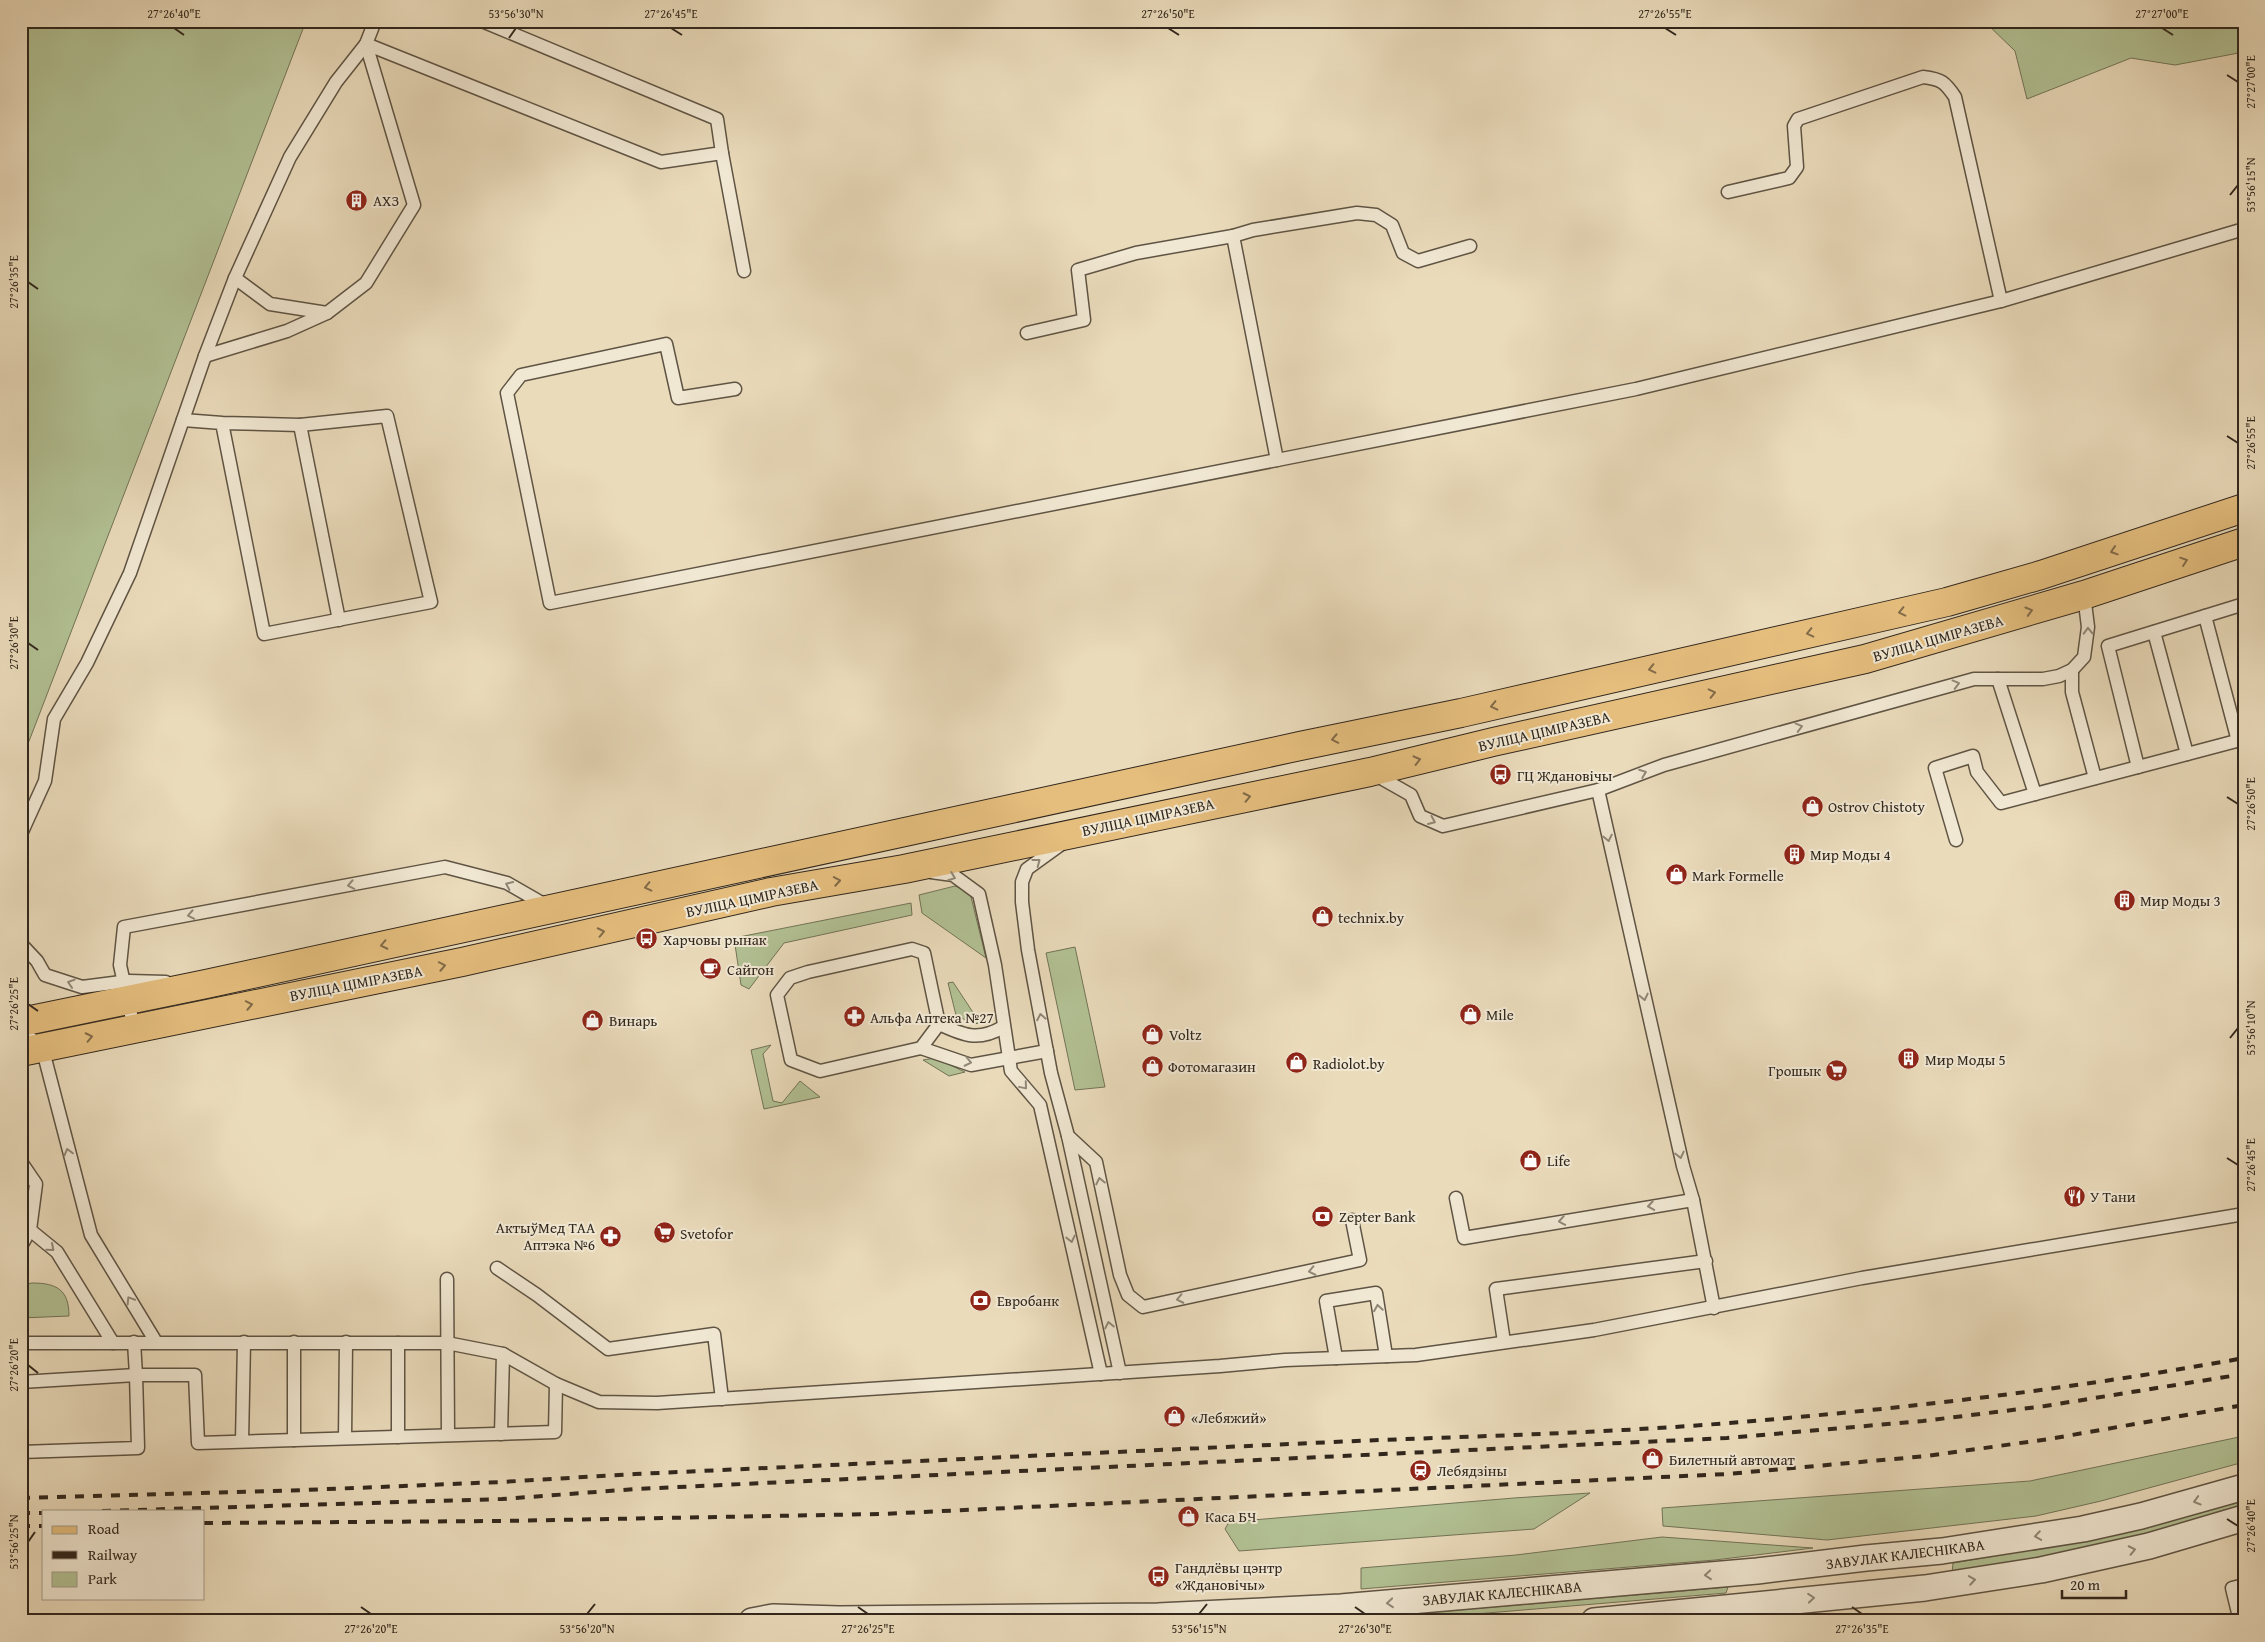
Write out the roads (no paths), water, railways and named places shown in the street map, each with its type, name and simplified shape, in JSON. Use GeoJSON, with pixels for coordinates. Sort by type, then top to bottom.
{"type":"FeatureCollection","features":[{"type":"Feature","properties":{"kind":"main road","name":"ВУЛІЦА ЦІМІРАЗЕВА"},"geometry":{"type":"LineString","coordinates":[[21,1022],[86,1007],[126,991],[206,984],[1290,748],[1461,714],[1947,602],[2040,575],[2244,508]]}},
{"type":"Feature","properties":{"kind":"main road","name":"ВУЛІЦА ЦІМІРАЗЕВА"},"geometry":{"type":"LineString","coordinates":[[28,1043],[134,1028],[472,960],[771,892],[904,869],[1370,772],[1502,740],[1865,659],[2084,595],[2244,542]]}},
{"type":"Feature","properties":{"kind":"street","name":"ЗАВУЛАК КАЛЕСНІКАВА"},"geometry":{"type":"LineString","coordinates":[[752,1621],[772,1617],[1158,1616],[1321,1608],[1757,1571],[1942,1551],[2083,1529],[2132,1518],[2244,1487]]}},
{"type":"Feature","properties":{"kind":"street"},"geometry":{"type":"LineString","coordinates":[[1594,1621],[1763,1612],[2041,1570],[2149,1546],[2244,1518]]}},
{"type":"Feature","properties":{"kind":"street"},"geometry":{"type":"LineString","coordinates":[[1757,1571],[1763,1612]]}},
{"type":"Feature","properties":{"kind":"lane"},"geometry":{"type":"LineString","coordinates":[[21,834],[45,782],[54,719],[87,663],[130,573],[205,356],[235,278],[290,157],[336,82],[366,44],[375,21]]}},
{"type":"Feature","properties":{"kind":"lane"},"geometry":{"type":"LineString","coordinates":[[482,21],[717,119],[744,271]]}},
{"type":"Feature","properties":{"kind":"lane"},"geometry":{"type":"LineString","coordinates":[[366,44],[661,162],[722,153]]}},
{"type":"Feature","properties":{"kind":"lane"},"geometry":{"type":"LineString","coordinates":[[205,356],[287,331],[327,313],[366,283],[414,205],[366,44]]}},
{"type":"Feature","properties":{"kind":"lane"},"geometry":{"type":"LineString","coordinates":[[1728,192],[1789,178],[1797,167],[1794,126],[1798,119],[1923,77],[1938,78],[1955,97],[2001,301]]}},
{"type":"Feature","properties":{"kind":"lane"},"geometry":{"type":"LineString","coordinates":[[1027,333],[1084,320],[1078,270],[1136,252],[1233,236],[1252,230],[1357,213],[1376,215],[1392,225],[1403,253],[1418,261],[1470,246]]}},
{"type":"Feature","properties":{"kind":"lane"},"geometry":{"type":"LineString","coordinates":[[735,389],[678,398],[666,344],[521,375],[507,393],[550,603],[1636,389],[2001,301],[2244,229]]}},
{"type":"Feature","properties":{"kind":"lane"},"geometry":{"type":"LineString","coordinates":[[1233,236],[1276,460]]}},
{"type":"Feature","properties":{"kind":"lane"},"geometry":{"type":"LineString","coordinates":[[235,278],[270,304],[327,313]]}},
{"type":"Feature","properties":{"kind":"lane"},"geometry":{"type":"LineString","coordinates":[[183,420],[300,425],[387,416],[430,602],[264,634],[222,423]]}},
{"type":"Feature","properties":{"kind":"lane"},"geometry":{"type":"LineString","coordinates":[[300,425],[339,620]]}},
{"type":"Feature","properties":{"kind":"lane"},"geometry":{"type":"LineString","coordinates":[[1370,772],[1411,795],[1420,816],[1444,826],[1598,790],[1664,765],[1974,679],[2043,679],[2060,676],[2072,670],[2084,656],[2088,640],[2084,595]]}},
{"type":"Feature","properties":{"kind":"lane"},"geometry":{"type":"LineString","coordinates":[[2138,767],[2108,646],[2244,604]]}},
{"type":"Feature","properties":{"kind":"lane"},"geometry":{"type":"LineString","coordinates":[[1956,840],[1935,768],[1973,756],[1977,772],[2002,803],[2241,740],[2205,616]]}},
{"type":"Feature","properties":{"kind":"lane"},"geometry":{"type":"LineString","coordinates":[[2154,632],[2186,754]]}},
{"type":"Feature","properties":{"kind":"lane"},"geometry":{"type":"LineString","coordinates":[[2072,670],[2072,692],[2095,778]]}},
{"type":"Feature","properties":{"kind":"lane"},"geometry":{"type":"LineString","coordinates":[[1998,679],[2035,794]]}},
{"type":"Feature","properties":{"kind":"lane"},"geometry":{"type":"LineString","coordinates":[[1598,790],[1678,1147],[1693,1200],[1714,1308]]}},
{"type":"Feature","properties":{"kind":"lane"},"geometry":{"type":"LineString","coordinates":[[1079,832],[1027,869],[1022,882],[1022,902],[1028,950],[1050,1073],[1068,1136],[1120,1372]]}},
{"type":"Feature","properties":{"kind":"lane"},"geometry":{"type":"LineString","coordinates":[[134,1028],[120,965],[124,927],[445,868],[507,883],[552,909]]}},
{"type":"Feature","properties":{"kind":"lane"},"geometry":{"type":"LineString","coordinates":[[904,869],[953,875],[979,894],[994,965],[1011,1071],[1040,1105],[1101,1374]]}},
{"type":"Feature","properties":{"kind":"lane"},"geometry":{"type":"LineString","coordinates":[[21,944],[37,961],[45,976],[82,987],[126,991]]}},
{"type":"Feature","properties":{"kind":"lane"},"geometry":{"type":"LineString","coordinates":[[921,1048],[939,1024],[924,953],[912,949],[808,972],[790,978],[777,996],[791,1060],[820,1071],[921,1048],[971,1065],[1047,1051]]}},
{"type":"Feature","properties":{"kind":"lane"},"geometry":{"type":"LineString","coordinates":[[939,1024],[966,1036],[991,1035],[1003,1028]]}},
{"type":"Feature","properties":{"kind":"lane"},"geometry":{"type":"LineString","coordinates":[[28,1043],[90,1236],[156,1342]]}},
{"type":"Feature","properties":{"kind":"lane"},"geometry":{"type":"LineString","coordinates":[[1068,1136],[1096,1162],[1120,1275],[1128,1295],[1143,1307],[1360,1260],[1352,1220]]}},
{"type":"Feature","properties":{"kind":"lane"},"geometry":{"type":"LineString","coordinates":[[21,1162],[36,1184],[30,1230],[21,1246]]}},
{"type":"Feature","properties":{"kind":"lane"},"geometry":{"type":"LineString","coordinates":[[21,1192],[30,1230]]}},
{"type":"Feature","properties":{"kind":"lane"},"geometry":{"type":"LineString","coordinates":[[1456,1198],[1464,1238],[1610,1212],[1693,1200]]}},
{"type":"Feature","properties":{"kind":"lane"},"geometry":{"type":"LineString","coordinates":[[21,1342],[446,1343],[503,1354],[556,1384],[599,1402],[657,1403],[1336,1358],[1416,1355],[1594,1330],[1862,1278],[2244,1214]]}},
{"type":"Feature","properties":{"kind":"lane"},"geometry":{"type":"LineString","coordinates":[[21,1217],[30,1230],[57,1252],[113,1343]]}},
{"type":"Feature","properties":{"kind":"lane"},"geometry":{"type":"LineString","coordinates":[[1504,1342],[1496,1289],[1706,1261]]}},
{"type":"Feature","properties":{"kind":"lane"},"geometry":{"type":"LineString","coordinates":[[497,1268],[537,1295],[608,1349],[714,1334],[722,1399]]}},
{"type":"Feature","properties":{"kind":"lane"},"geometry":{"type":"LineString","coordinates":[[447,1279],[448,1435]]}},
{"type":"Feature","properties":{"kind":"lane"},"geometry":{"type":"LineString","coordinates":[[1336,1358],[1326,1301],[1376,1292],[1386,1356]]}},
{"type":"Feature","properties":{"kind":"lane"},"geometry":{"type":"LineString","coordinates":[[21,1452],[138,1448],[134,1342]]}},
{"type":"Feature","properties":{"kind":"lane"},"geometry":{"type":"LineString","coordinates":[[242,1441],[244,1342]]}},
{"type":"Feature","properties":{"kind":"lane"},"geometry":{"type":"LineString","coordinates":[[294,1342],[294,1440]]}},
{"type":"Feature","properties":{"kind":"lane"},"geometry":{"type":"LineString","coordinates":[[345,1438],[346,1342]]}},
{"type":"Feature","properties":{"kind":"lane"},"geometry":{"type":"LineString","coordinates":[[398,1343],[398,1437]]}},
{"type":"Feature","properties":{"kind":"lane"},"geometry":{"type":"LineString","coordinates":[[501,1434],[503,1354]]}},
{"type":"Feature","properties":{"kind":"lane"},"geometry":{"type":"LineString","coordinates":[[21,1382],[136,1375],[195,1375],[198,1443],[555,1432],[556,1384]]}},
{"type":"Feature","properties":{"kind":"lane"},"geometry":{"type":"LineString","coordinates":[[2240,1621],[2232,1588],[2244,1585]]}},
{"type":"Feature","properties":{"kind":"railway"},"geometry":{"type":"LineString","coordinates":[[21,1498],[501,1482],[635,1474],[1589,1432],[1794,1417],[1987,1397],[2116,1379],[2244,1358]]}},
{"type":"Feature","properties":{"kind":"railway"},"geometry":{"type":"LineString","coordinates":[[135,1510],[502,1499],[636,1489],[1727,1438],[1923,1421],[2045,1406],[2244,1374]]}},
{"type":"Feature","properties":{"kind":"railway"},"geometry":{"type":"LineString","coordinates":[[205,1523],[501,1521],[881,1514],[1727,1474],[1927,1456],[2049,1439],[2244,1405]]}},
{"type":"Feature","properties":{"kind":"railway"},"geometry":{"type":"LineString","coordinates":[[21,1513],[42,1513]]}},
{"type":"Feature","properties":{"kind":"railway"},"geometry":{"type":"LineString","coordinates":[[21,1526],[42,1526]]}},
{"type":"Feature","properties":{"kind":"place","name":"АХЗ"},"geometry":{"type":"Point","coordinates":[357,200]}},
{"type":"Feature","properties":{"kind":"place","name":"ГЦ Ждановічы"},"geometry":{"type":"Point","coordinates":[1501,775]}},
{"type":"Feature","properties":{"kind":"place","name":"Ostrov Chistoty"},"geometry":{"type":"Point","coordinates":[1812,806]}},
{"type":"Feature","properties":{"kind":"place","name":"Мир Моды 4"},"geometry":{"type":"Point","coordinates":[1794,854]}},
{"type":"Feature","properties":{"kind":"place","name":"Mark Formelle"},"geometry":{"type":"Point","coordinates":[1676,875]}},
{"type":"Feature","properties":{"kind":"place","name":"Мир Моды 3"},"geometry":{"type":"Point","coordinates":[2124,900]}},
{"type":"Feature","properties":{"kind":"place","name":"technix.by"},"geometry":{"type":"Point","coordinates":[1322,917]}},
{"type":"Feature","properties":{"kind":"place","name":"Харчовы рынак"},"geometry":{"type":"Point","coordinates":[647,939]}},
{"type":"Feature","properties":{"kind":"place","name":"Сайгон"},"geometry":{"type":"Point","coordinates":[711,969]}},
{"type":"Feature","properties":{"kind":"place","name":"Mile"},"geometry":{"type":"Point","coordinates":[1470,1014]}},
{"type":"Feature","properties":{"kind":"place","name":"Альфа Аптека №27"},"geometry":{"type":"Point","coordinates":[854,1017]}},
{"type":"Feature","properties":{"kind":"place","name":"Винарь"},"geometry":{"type":"Point","coordinates":[593,1020]}},
{"type":"Feature","properties":{"kind":"place","name":"Voltz"},"geometry":{"type":"Point","coordinates":[1153,1034]}},
{"type":"Feature","properties":{"kind":"place","name":"Мир Моды 5"},"geometry":{"type":"Point","coordinates":[1909,1059]}},
{"type":"Feature","properties":{"kind":"place","name":"Radiolot.by"},"geometry":{"type":"Point","coordinates":[1297,1063]}},
{"type":"Feature","properties":{"kind":"place","name":"Фотомагазин"},"geometry":{"type":"Point","coordinates":[1152,1066]}},
{"type":"Feature","properties":{"kind":"place","name":"Грошык"},"geometry":{"type":"Point","coordinates":[1837,1070]}},
{"type":"Feature","properties":{"kind":"place","name":"Life"},"geometry":{"type":"Point","coordinates":[1531,1160]}},
{"type":"Feature","properties":{"kind":"place","name":"У Тани"},"geometry":{"type":"Point","coordinates":[2074,1196]}},
{"type":"Feature","properties":{"kind":"place","name":"Zepter Bank"},"geometry":{"type":"Point","coordinates":[1323,1216]}},
{"type":"Feature","properties":{"kind":"place","name":"Svetofor"},"geometry":{"type":"Point","coordinates":[664,1233]}},
{"type":"Feature","properties":{"kind":"place","name":"АктыўМед ТАА Аптэка №6"},"geometry":{"type":"Point","coordinates":[611,1236]}},
{"type":"Feature","properties":{"kind":"place","name":"Евробанк"},"geometry":{"type":"Point","coordinates":[981,1300]}},
{"type":"Feature","properties":{"kind":"place","name":"«Лебяжий»"},"geometry":{"type":"Point","coordinates":[1175,1417]}},
{"type":"Feature","properties":{"kind":"place","name":"Билетный автомат"},"geometry":{"type":"Point","coordinates":[1653,1459]}},
{"type":"Feature","properties":{"kind":"place","name":"Лебядзіны"},"geometry":{"type":"Point","coordinates":[1421,1470]}},
{"type":"Feature","properties":{"kind":"place","name":"Каса БЧ"},"geometry":{"type":"Point","coordinates":[1189,1516]}},
{"type":"Feature","properties":{"kind":"place","name":"Гандлёвы цэнтр «Ждановічы»"},"geometry":{"type":"Point","coordinates":[1159,1576]}}]}
